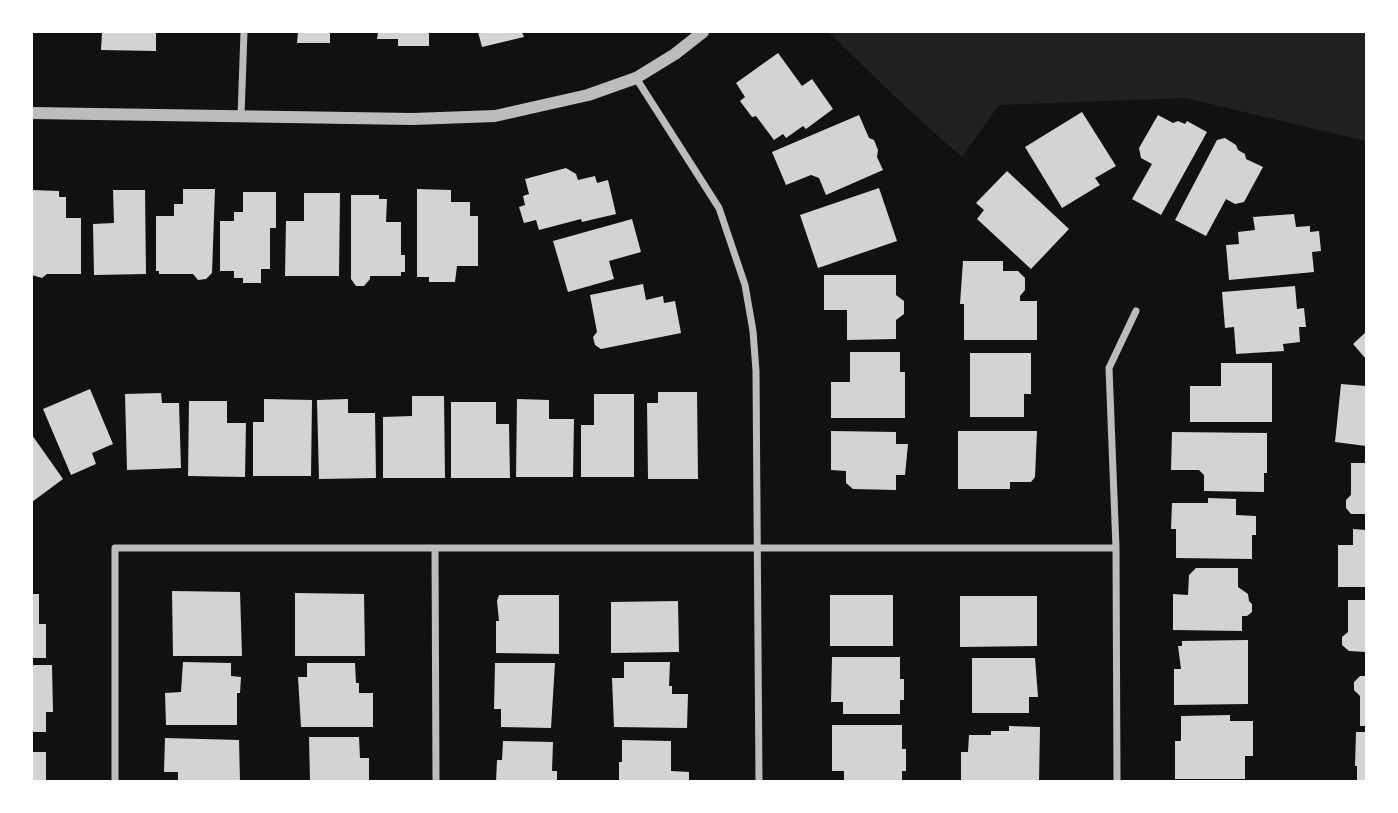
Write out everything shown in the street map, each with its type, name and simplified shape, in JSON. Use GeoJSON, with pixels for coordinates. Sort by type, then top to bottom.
{"type":"FeatureCollection","features":[{"type":"Feature","properties":{"kind":"street"},"geometry":{"type":"LineString","coordinates":[[240,116],[244,32]]}},
{"type":"Feature","properties":{"kind":"street"},"geometry":{"type":"LineString","coordinates":[[32,113],[413,119],[495,116],[587,94],[636,78],[704,32]]}},
{"type":"Feature","properties":{"kind":"street"},"geometry":{"type":"LineString","coordinates":[[636,78],[719,208],[745,285],[756,371],[759,782]]}},
{"type":"Feature","properties":{"kind":"street"},"geometry":{"type":"LineString","coordinates":[[1116,782],[1115,548],[1109,368],[1136,312]]}},
{"type":"Feature","properties":{"kind":"street"},"geometry":{"type":"LineString","coordinates":[[115,782],[115,548],[1115,548]]}},
{"type":"Feature","properties":{"kind":"street"},"geometry":{"type":"LineString","coordinates":[[435,548],[436,782]]}},
{"type":"Feature","properties":{"kind":"shaded area"},"geometry":{"type":"Polygon","coordinates":[[[828,32],[1366,32],[1366,141],[1185,98],[999,105],[962,157],[828,32]]]}},
{"type":"Feature","properties":{"kind":"building"},"geometry":{"type":"Polygon","coordinates":[[[102,32],[156,32],[156,51],[101,50],[102,32]]]}},
{"type":"Feature","properties":{"kind":"building"},"geometry":{"type":"Polygon","coordinates":[[[298,32],[330,32],[330,43],[297,43],[298,32]]]}},
{"type":"Feature","properties":{"kind":"building"},"geometry":{"type":"Polygon","coordinates":[[[378,32],[429,32],[429,46],[398,46],[398,39],[377,39],[378,32]]]}},
{"type":"Feature","properties":{"kind":"building"},"geometry":{"type":"Polygon","coordinates":[[[478,32],[522,32],[524,37],[482,47],[478,32]]]}},
{"type":"Feature","properties":{"kind":"building"},"geometry":{"type":"Polygon","coordinates":[[[778,53],[802,86],[812,79],[833,109],[806,129],[803,126],[786,138],[783,134],[774,140],[756,116],[752,117],[740,101],[745,97],[736,83],[778,53]]]}},
{"type":"Feature","properties":{"kind":"building"},"geometry":{"type":"Polygon","coordinates":[[[1082,112],[1116,166],[1095,178],[1100,185],[1062,208],[1025,147],[1082,112]]]}},
{"type":"Feature","properties":{"kind":"building"},"geometry":{"type":"Polygon","coordinates":[[[859,115],[869,138],[874,140],[883,170],[826,195],[819,178],[811,175],[786,185],[772,152],[859,115]]]}},
{"type":"Feature","properties":{"kind":"building"},"geometry":{"type":"Polygon","coordinates":[[[1158,115],[1173,123],[1178,121],[1185,124],[1187,121],[1207,132],[1161,215],[1132,199],[1152,164],[1141,158],[1139,148],[1158,115]]]}},
{"type":"Feature","properties":{"kind":"building"},"geometry":{"type":"Polygon","coordinates":[[[1225,138],[1245,154],[1246,159],[1263,167],[1244,202],[1235,204],[1226,199],[1206,236],[1175,220],[1217,140],[1225,138]]]}},
{"type":"Feature","properties":{"kind":"building"},"geometry":{"type":"Polygon","coordinates":[[[566,168],[576,174],[578,180],[595,176],[597,183],[608,180],[616,214],[582,222],[581,219],[539,230],[536,220],[524,223],[519,207],[525,205],[523,196],[529,194],[525,179],[566,168]]]}},
{"type":"Feature","properties":{"kind":"building"},"geometry":{"type":"Polygon","coordinates":[[[1007,171],[1069,229],[1031,269],[977,219],[984,210],[976,203],[1007,171]]]}},
{"type":"Feature","properties":{"kind":"building"},"geometry":{"type":"Polygon","coordinates":[[[879,188],[897,241],[818,268],[800,215],[879,188]]]}},
{"type":"Feature","properties":{"kind":"building"},"geometry":{"type":"Polygon","coordinates":[[[183,189],[215,189],[212,273],[206,279],[198,280],[193,274],[159,274],[159,271],[156,271],[156,216],[174,216],[174,204],[183,204],[183,189]]]}},
{"type":"Feature","properties":{"kind":"building"},"geometry":{"type":"Polygon","coordinates":[[[417,189],[451,190],[451,202],[470,202],[470,216],[478,216],[478,266],[457,266],[455,282],[429,282],[429,277],[417,277],[417,189]]]}},
{"type":"Feature","properties":{"kind":"building"},"geometry":{"type":"Polygon","coordinates":[[[32,190],[59,191],[59,197],[66,197],[66,218],[81,218],[81,274],[47,274],[42,278],[32,275],[32,190]]]}},
{"type":"Feature","properties":{"kind":"building"},"geometry":{"type":"Polygon","coordinates":[[[113,190],[145,190],[146,274],[94,275],[93,224],[114,223],[113,190]]]}},
{"type":"Feature","properties":{"kind":"building"},"geometry":{"type":"Polygon","coordinates":[[[243,192],[276,192],[276,228],[270,228],[270,269],[261,269],[261,283],[243,283],[243,278],[234,278],[234,271],[220,271],[220,221],[234,221],[234,212],[243,212],[243,192]]]}},
{"type":"Feature","properties":{"kind":"building"},"geometry":{"type":"Polygon","coordinates":[[[304,193],[340,193],[339,276],[285,276],[286,221],[304,221],[304,193]]]}},
{"type":"Feature","properties":{"kind":"building"},"geometry":{"type":"Polygon","coordinates":[[[351,195],[379,195],[379,199],[387,199],[386,222],[401,222],[401,255],[405,255],[405,272],[401,272],[401,276],[370,276],[364,286],[356,286],[351,279],[351,195]]]}},
{"type":"Feature","properties":{"kind":"building"},"geometry":{"type":"Polygon","coordinates":[[[1294,214],[1296,227],[1310,226],[1310,232],[1319,231],[1321,251],[1312,252],[1314,272],[1229,280],[1226,245],[1239,244],[1238,232],[1255,230],[1253,217],[1294,214]]]}},
{"type":"Feature","properties":{"kind":"building"},"geometry":{"type":"Polygon","coordinates":[[[632,219],[641,252],[609,261],[614,279],[568,292],[553,241],[632,219]]]}},
{"type":"Feature","properties":{"kind":"building"},"geometry":{"type":"Polygon","coordinates":[[[963,261],[1003,261],[1003,271],[1018,271],[1025,278],[1025,290],[1020,301],[1037,301],[1037,340],[964,340],[964,304],[960,304],[963,261]]]}},
{"type":"Feature","properties":{"kind":"building"},"geometry":{"type":"Polygon","coordinates":[[[824,275],[896,275],[896,295],[904,301],[904,314],[896,320],[896,339],[847,340],[847,310],[824,310],[824,275]]]}},
{"type":"Feature","properties":{"kind":"building"},"geometry":{"type":"Polygon","coordinates":[[[643,284],[646,300],[663,296],[664,303],[675,301],[681,333],[601,349],[595,345],[593,337],[597,332],[590,295],[643,284]]]}},
{"type":"Feature","properties":{"kind":"building"},"geometry":{"type":"Polygon","coordinates":[[[1295,286],[1297,309],[1304,308],[1306,327],[1299,327],[1300,342],[1283,344],[1284,351],[1236,354],[1234,327],[1225,328],[1222,292],[1295,286]]]}},
{"type":"Feature","properties":{"kind":"building"},"geometry":{"type":"Polygon","coordinates":[[[1366,332],[1366,359],[1353,344],[1366,332]]]}},
{"type":"Feature","properties":{"kind":"building"},"geometry":{"type":"Polygon","coordinates":[[[850,352],[900,352],[900,372],[905,372],[905,418],[831,418],[831,382],[850,382],[850,352]]]}},
{"type":"Feature","properties":{"kind":"building"},"geometry":{"type":"Polygon","coordinates":[[[970,353],[1031,353],[1031,394],[1024,394],[1024,417],[970,417],[970,353]]]}},
{"type":"Feature","properties":{"kind":"building"},"geometry":{"type":"Polygon","coordinates":[[[1221,363],[1272,363],[1272,422],[1190,422],[1190,386],[1221,386],[1221,363]]]}},
{"type":"Feature","properties":{"kind":"building"},"geometry":{"type":"Polygon","coordinates":[[[1341,384],[1366,386],[1366,446],[1335,442],[1341,384]]]}},
{"type":"Feature","properties":{"kind":"building"},"geometry":{"type":"Polygon","coordinates":[[[90,389],[113,444],[92,453],[96,464],[71,475],[43,409],[90,389]]]}},
{"type":"Feature","properties":{"kind":"building"},"geometry":{"type":"Polygon","coordinates":[[[658,392],[697,392],[698,479],[648,479],[647,403],[658,403],[658,392]]]}},
{"type":"Feature","properties":{"kind":"building"},"geometry":{"type":"Polygon","coordinates":[[[161,393],[162,403],[179,403],[181,468],[127,470],[125,394],[161,393]]]}},
{"type":"Feature","properties":{"kind":"building"},"geometry":{"type":"Polygon","coordinates":[[[594,394],[634,394],[634,477],[581,477],[581,425],[594,425],[594,394]]]}},
{"type":"Feature","properties":{"kind":"building"},"geometry":{"type":"Polygon","coordinates":[[[412,396],[444,396],[445,478],[383,478],[383,417],[412,416],[412,396]]]}},
{"type":"Feature","properties":{"kind":"building"},"geometry":{"type":"Polygon","coordinates":[[[264,399],[312,400],[311,476],[253,476],[253,422],[264,422],[264,399]]]}},
{"type":"Feature","properties":{"kind":"building"},"geometry":{"type":"Polygon","coordinates":[[[348,399],[348,413],[375,413],[376,478],[319,479],[317,400],[348,399]]]}},
{"type":"Feature","properties":{"kind":"building"},"geometry":{"type":"Polygon","coordinates":[[[517,399],[549,400],[549,419],[574,419],[573,477],[516,477],[517,399]]]}},
{"type":"Feature","properties":{"kind":"building"},"geometry":{"type":"Polygon","coordinates":[[[189,401],[227,401],[227,423],[246,423],[245,477],[188,476],[189,401]]]}},
{"type":"Feature","properties":{"kind":"building"},"geometry":{"type":"Polygon","coordinates":[[[451,402],[496,402],[496,424],[509,424],[510,478],[451,478],[451,402]]]}},
{"type":"Feature","properties":{"kind":"building"},"geometry":{"type":"Polygon","coordinates":[[[831,431],[896,432],[896,444],[908,444],[905,475],[896,475],[896,490],[853,489],[846,483],[846,471],[831,470],[831,431]]]}},
{"type":"Feature","properties":{"kind":"building"},"geometry":{"type":"Polygon","coordinates":[[[958,431],[1037,431],[1035,477],[1031,482],[1010,482],[1010,489],[958,489],[958,431]]]}},
{"type":"Feature","properties":{"kind":"building"},"geometry":{"type":"Polygon","coordinates":[[[1172,432],[1267,433],[1264,492],[1204,491],[1204,475],[1199,470],[1171,470],[1172,432]]]}},
{"type":"Feature","properties":{"kind":"building"},"geometry":{"type":"Polygon","coordinates":[[[32,435],[63,479],[32,502],[32,435]]]}},
{"type":"Feature","properties":{"kind":"building"},"geometry":{"type":"Polygon","coordinates":[[[1351,463],[1366,463],[1366,514],[1351,514],[1346,508],[1346,500],[1351,495],[1351,463]]]}},
{"type":"Feature","properties":{"kind":"building"},"geometry":{"type":"Polygon","coordinates":[[[1208,498],[1236,499],[1236,515],[1256,516],[1256,535],[1252,535],[1252,559],[1176,558],[1176,529],[1171,529],[1172,503],[1208,503],[1208,498]]]}},
{"type":"Feature","properties":{"kind":"building"},"geometry":{"type":"Polygon","coordinates":[[[1353,529],[1366,530],[1366,587],[1338,587],[1338,545],[1353,545],[1353,529]]]}},
{"type":"Feature","properties":{"kind":"building"},"geometry":{"type":"Polygon","coordinates":[[[1196,568],[1238,568],[1238,587],[1248,594],[1252,604],[1252,612],[1242,616],[1242,631],[1173,630],[1173,594],[1188,595],[1189,575],[1196,568]]]}},
{"type":"Feature","properties":{"kind":"building"},"geometry":{"type":"Polygon","coordinates":[[[172,591],[240,592],[242,656],[173,656],[172,591]]]}},
{"type":"Feature","properties":{"kind":"building"},"geometry":{"type":"Polygon","coordinates":[[[295,593],[364,594],[365,656],[295,656],[295,593]]]}},
{"type":"Feature","properties":{"kind":"building"},"geometry":{"type":"Polygon","coordinates":[[[32,594],[39,594],[39,624],[46,624],[46,658],[32,658],[32,594]]]}},
{"type":"Feature","properties":{"kind":"building"},"geometry":{"type":"Polygon","coordinates":[[[499,595],[559,595],[559,654],[496,653],[499,595]]]}},
{"type":"Feature","properties":{"kind":"building"},"geometry":{"type":"Polygon","coordinates":[[[830,595],[893,595],[893,646],[830,646],[830,595]]]}},
{"type":"Feature","properties":{"kind":"building"},"geometry":{"type":"Polygon","coordinates":[[[960,596],[1037,596],[1037,646],[960,647],[960,596]]]}},
{"type":"Feature","properties":{"kind":"building"},"geometry":{"type":"Polygon","coordinates":[[[1348,600],[1366,600],[1366,652],[1349,651],[1342,645],[1342,637],[1348,632],[1348,600]]]}},
{"type":"Feature","properties":{"kind":"building"},"geometry":{"type":"Polygon","coordinates":[[[678,601],[679,652],[611,653],[611,602],[678,601]]]}},
{"type":"Feature","properties":{"kind":"building"},"geometry":{"type":"Polygon","coordinates":[[[1248,640],[1248,704],[1174,705],[1174,669],[1181,669],[1178,646],[1182,646],[1182,641],[1248,640]]]}},
{"type":"Feature","properties":{"kind":"building"},"geometry":{"type":"Polygon","coordinates":[[[832,657],[900,657],[904,700],[900,700],[900,714],[843,714],[843,702],[831,702],[832,657]]]}},
{"type":"Feature","properties":{"kind":"building"},"geometry":{"type":"Polygon","coordinates":[[[972,658],[1035,658],[1038,697],[1029,697],[1029,713],[972,713],[972,658]]]}},
{"type":"Feature","properties":{"kind":"building"},"geometry":{"type":"Polygon","coordinates":[[[183,662],[231,663],[231,676],[241,677],[240,693],[237,693],[237,725],[166,725],[165,693],[181,692],[183,662]]]}},
{"type":"Feature","properties":{"kind":"building"},"geometry":{"type":"Polygon","coordinates":[[[624,662],[670,662],[669,686],[672,686],[672,694],[688,694],[687,728],[614,727],[612,678],[624,678],[624,662]]]}},
{"type":"Feature","properties":{"kind":"building"},"geometry":{"type":"Polygon","coordinates":[[[307,663],[355,663],[359,693],[373,693],[373,727],[301,727],[298,677],[307,677],[307,663]]]}},
{"type":"Feature","properties":{"kind":"building"},"geometry":{"type":"Polygon","coordinates":[[[495,663],[555,663],[551,728],[501,727],[501,709],[494,709],[495,663]]]}},
{"type":"Feature","properties":{"kind":"building"},"geometry":{"type":"Polygon","coordinates":[[[32,665],[52,665],[53,712],[46,712],[46,732],[32,732],[32,665]]]}},
{"type":"Feature","properties":{"kind":"building"},"geometry":{"type":"Polygon","coordinates":[[[1360,676],[1366,676],[1366,726],[1360,726],[1360,696],[1354,690],[1354,682],[1360,676]]]}},
{"type":"Feature","properties":{"kind":"building"},"geometry":{"type":"Polygon","coordinates":[[[1230,715],[1230,721],[1253,721],[1253,756],[1245,756],[1245,779],[1175,779],[1175,741],[1181,741],[1181,716],[1230,715]]]}},
{"type":"Feature","properties":{"kind":"building"},"geometry":{"type":"Polygon","coordinates":[[[832,725],[902,725],[906,771],[902,771],[902,782],[844,782],[844,771],[832,771],[832,725]]]}},
{"type":"Feature","properties":{"kind":"building"},"geometry":{"type":"Polygon","coordinates":[[[1009,726],[1040,727],[1039,782],[961,782],[961,752],[968,752],[969,735],[991,735],[991,731],[1009,731],[1009,726]]]}},
{"type":"Feature","properties":{"kind":"building"},"geometry":{"type":"Polygon","coordinates":[[[1356,732],[1366,732],[1366,782],[1357,782],[1356,732]]]}},
{"type":"Feature","properties":{"kind":"building"},"geometry":{"type":"Polygon","coordinates":[[[309,737],[359,737],[360,758],[369,758],[369,782],[310,782],[309,737]]]}},
{"type":"Feature","properties":{"kind":"building"},"geometry":{"type":"Polygon","coordinates":[[[165,738],[239,740],[240,782],[178,781],[178,772],[164,772],[165,738]]]}},
{"type":"Feature","properties":{"kind":"building"},"geometry":{"type":"Polygon","coordinates":[[[622,740],[671,741],[671,771],[689,772],[689,782],[619,782],[622,740]]]}},
{"type":"Feature","properties":{"kind":"building"},"geometry":{"type":"Polygon","coordinates":[[[503,741],[553,742],[552,771],[557,771],[557,782],[496,782],[497,760],[502,760],[503,741]]]}},
{"type":"Feature","properties":{"kind":"building"},"geometry":{"type":"Polygon","coordinates":[[[32,752],[46,752],[46,782],[32,782],[32,752]]]}}]}
